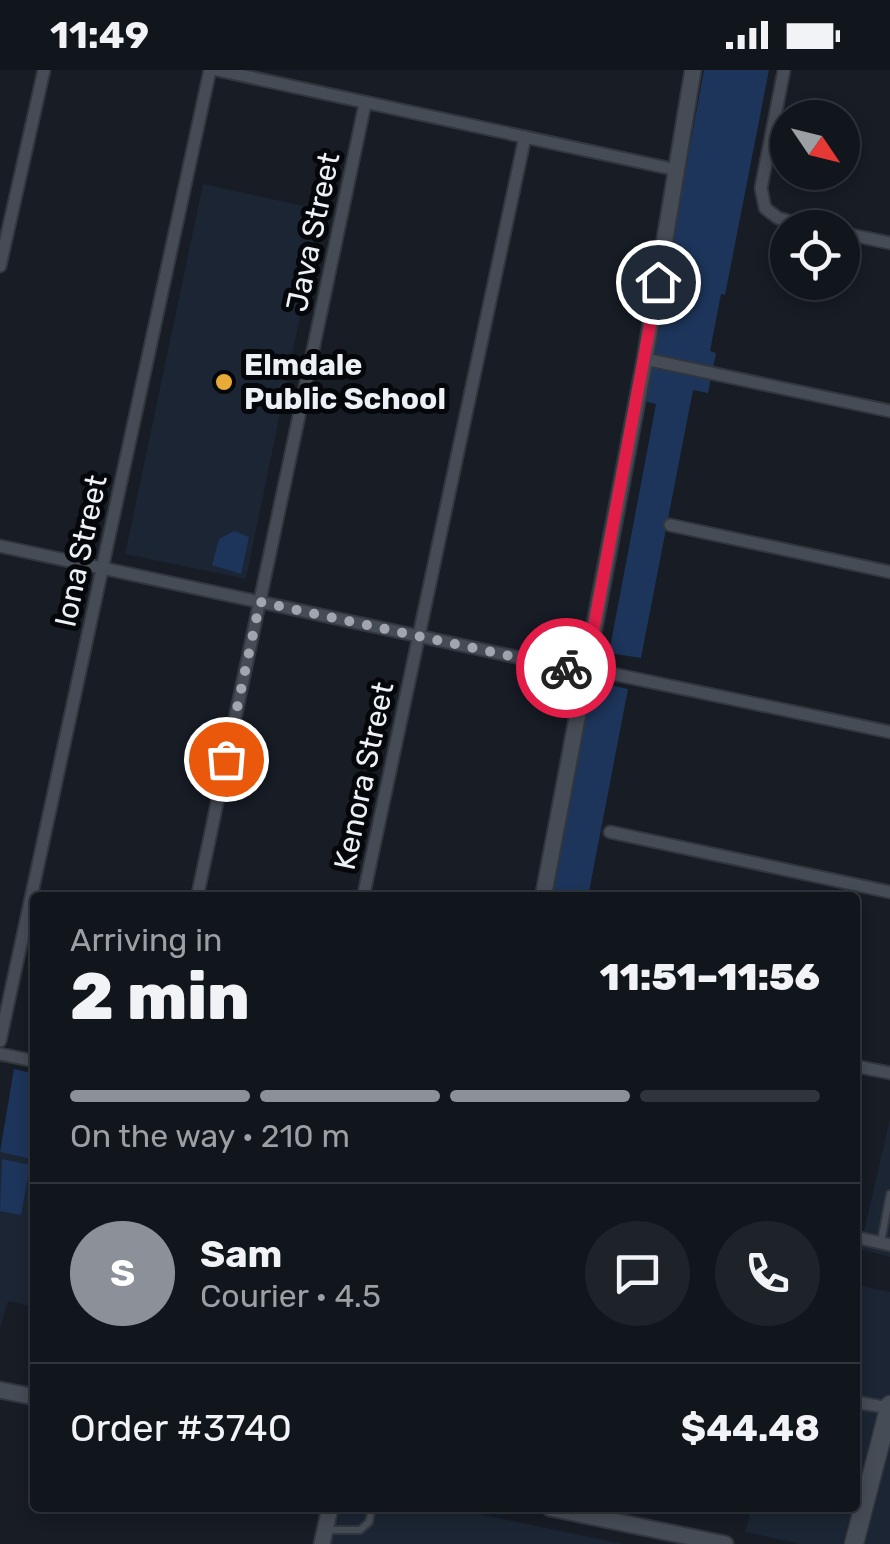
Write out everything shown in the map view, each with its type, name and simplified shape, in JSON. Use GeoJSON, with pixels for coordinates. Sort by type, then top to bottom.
{"type":"FeatureCollection","features":[{"type":"Feature","properties":{"kind":"main road"},"geometry":{"type":"LineString","coordinates":[[854,1544],[890,1407]]}},
{"type":"Feature","properties":{"kind":"street"},"geometry":{"type":"LineString","coordinates":[[0,266],[44,70]]}},
{"type":"Feature","properties":{"kind":"street"},"geometry":{"type":"LineString","coordinates":[[213,70],[676,170]]}},
{"type":"Feature","properties":{"kind":"street","name":"Iona Street"},"geometry":{"type":"LineString","coordinates":[[32,892],[213,70]]}},
{"type":"Feature","properties":{"kind":"street"},"geometry":{"type":"LineString","coordinates":[[543,892],[646,359],[694,70]]}},
{"type":"Feature","properties":{"kind":"street"},"geometry":{"type":"LineString","coordinates":[[770,211],[760,188],[784,70]]}},
{"type":"Feature","properties":{"kind":"street","name":"Java Street"},"geometry":{"type":"LineString","coordinates":[[198,892],[366,104]]}},
{"type":"Feature","properties":{"kind":"street","name":"Kenora Street"},"geometry":{"type":"LineString","coordinates":[[364,892],[525,137]]}},
{"type":"Feature","properties":{"kind":"street"},"geometry":{"type":"LineString","coordinates":[[860,237],[890,243]]}},
{"type":"Feature","properties":{"kind":"street"},"geometry":{"type":"LineString","coordinates":[[646,359],[890,411]]}},
{"type":"Feature","properties":{"kind":"street"},"geometry":{"type":"LineString","coordinates":[[670,525],[890,572]]}},
{"type":"Feature","properties":{"kind":"street"},"geometry":{"type":"LineString","coordinates":[[0,546],[890,732]]}},
{"type":"Feature","properties":{"kind":"street"},"geometry":{"type":"LineString","coordinates":[[610,832],[890,892]]}},
{"type":"Feature","properties":{"kind":"street","name":"Iona Street"},"geometry":{"type":"LineString","coordinates":[[0,1041],[30,903]]}},
{"type":"Feature","properties":{"kind":"street"},"geometry":{"type":"LineString","coordinates":[[0,1054],[30,1060]]}},
{"type":"Feature","properties":{"kind":"street"},"geometry":{"type":"LineString","coordinates":[[860,1067],[890,1073]]}},
{"type":"Feature","properties":{"kind":"street"},"geometry":{"type":"LineString","coordinates":[[860,1239],[885,1244]]}},
{"type":"Feature","properties":{"kind":"street"},"geometry":{"type":"LineString","coordinates":[[0,1390],[30,1396]]}},
{"type":"Feature","properties":{"kind":"street"},"geometry":{"type":"LineString","coordinates":[[860,1403],[890,1407]]}},
{"type":"Feature","properties":{"kind":"street"},"geometry":{"type":"LineString","coordinates":[[324,1537],[329,1512]]}},
{"type":"Feature","properties":{"kind":"street"},"geometry":{"type":"LineString","coordinates":[[569,1512],[725,1544]]}},
{"type":"Feature","properties":{"kind":"lane"},"geometry":{"type":"LineString","coordinates":[[885,1244],[890,1194]]}},
{"type":"Feature","properties":{"kind":"lane"},"geometry":{"type":"LineString","coordinates":[[324,1537],[360,1530],[369,1522],[371,1512]]}},
{"type":"Feature","properties":{"kind":"shaded area"},"geometry":{"type":"Polygon","coordinates":[[[704,70],[769,70],[725,295],[721,294],[710,351],[716,353],[708,393],[693,390],[641,658],[609,653],[656,404],[643,401],[704,70]]]}},
{"type":"Feature","properties":{"kind":"shaded area","name":"Elmdale Public School"},"geometry":{"type":"Polygon","coordinates":[[[203,184],[322,210],[246,579],[125,554],[203,184]]]}},
{"type":"Feature","properties":{"kind":"shaded area"},"geometry":{"type":"Polygon","coordinates":[[[234,531],[249,537],[241,574],[212,565],[219,539],[234,531]]]}},
{"type":"Feature","properties":{"kind":"shaded area"},"geometry":{"type":"Polygon","coordinates":[[[600,683],[628,689],[589,892],[553,892],[591,690],[600,683]]]}},
{"type":"Feature","properties":{"kind":"shaded area"},"geometry":{"type":"Polygon","coordinates":[[[14,1069],[30,1073],[30,1159],[0,1152],[14,1069]]]}},
{"type":"Feature","properties":{"kind":"shaded area"},"geometry":{"type":"Polygon","coordinates":[[[890,1118],[890,1257],[860,1249],[890,1118]]]}},
{"type":"Feature","properties":{"kind":"shaded area"},"geometry":{"type":"Polygon","coordinates":[[[0,1152],[30,1159],[30,1306],[8,1301],[0,1329],[0,1152]]]}},
{"type":"Feature","properties":{"kind":"shaded area"},"geometry":{"type":"Polygon","coordinates":[[[2,1159],[30,1165],[21,1215],[0,1211],[2,1159]]]}},
{"type":"Feature","properties":{"kind":"shaded area"},"geometry":{"type":"Polygon","coordinates":[[[860,1286],[890,1292],[890,1544],[801,1544],[745,1532],[751,1512],[860,1512],[860,1286]]]}},
{"type":"Feature","properties":{"kind":"shaded area"},"geometry":{"type":"Polygon","coordinates":[[[335,1512],[469,1512],[623,1544],[330,1544],[335,1512]]]}},
{"type":"Feature","properties":{"kind":"way so far"},"geometry":{"type":"LineString","coordinates":[[226,759],[260,602],[566,668]]}},
{"type":"Feature","properties":{"kind":"place","name":"Elmdale Public School"},"geometry":{"type":"Point","coordinates":[224,382]}},
{"type":"Feature","properties":{"kind":"route"},"geometry":{"type":"LineString","coordinates":[[566,668],[586,670],[658,282]]}}]}
